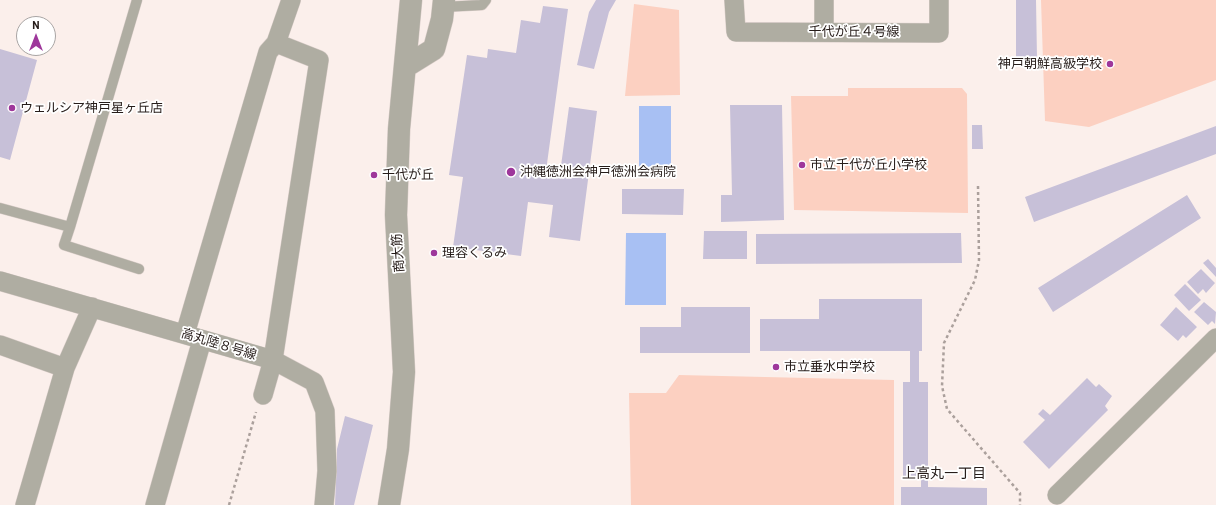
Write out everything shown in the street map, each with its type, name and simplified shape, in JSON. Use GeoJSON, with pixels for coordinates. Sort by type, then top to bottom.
{"type":"FeatureCollection","features":[{"type":"Feature","properties":{"kind":"street"},"geometry":{"type":"LineString","coordinates":[[156,505],[194,337],[268,52],[276,43],[291,0]]}},
{"type":"Feature","properties":{"kind":"street","name":"商大筋"},"geometry":{"type":"LineString","coordinates":[[389,505],[398,450],[404,372],[396,215],[399,129],[411,0]]}},
{"type":"Feature","properties":{"kind":"street","name":"千代が丘４号線"},"geometry":{"type":"LineString","coordinates":[[734,0],[736,32],[939,33],[938,0]]}},
{"type":"Feature","properties":{"kind":"street"},"geometry":{"type":"LineString","coordinates":[[824,0],[824,32]]}},
{"type":"Feature","properties":{"kind":"street"},"geometry":{"type":"LineString","coordinates":[[405,67],[434,49],[444,3]]}},
{"type":"Feature","properties":{"kind":"street"},"geometry":{"type":"LineString","coordinates":[[263,395],[273,360],[319,60],[276,43]]}},
{"type":"Feature","properties":{"kind":"street","name":"高丸陸８号線"},"geometry":{"type":"LineString","coordinates":[[0,281],[273,360],[314,382],[325,411],[327,471],[324,505]]}},
{"type":"Feature","properties":{"kind":"street"},"geometry":{"type":"LineString","coordinates":[[25,505],[65,368],[92,307]]}},
{"type":"Feature","properties":{"kind":"street"},"geometry":{"type":"LineString","coordinates":[[1057,495],[1216,338]]}},
{"type":"Feature","properties":{"kind":"street"},"geometry":{"type":"LineString","coordinates":[[0,345],[65,368]]}},
{"type":"Feature","properties":{"kind":"lane"},"geometry":{"type":"LineString","coordinates":[[137,0],[64,245],[138,269]]}},
{"type":"Feature","properties":{"kind":"lane"},"geometry":{"type":"LineString","coordinates":[[444,3],[482,5],[486,0]]}},
{"type":"Feature","properties":{"kind":"lane"},"geometry":{"type":"LineString","coordinates":[[0,208],[70,227]]}},
{"type":"Feature","properties":{"kind":"path"},"geometry":{"type":"LineString","coordinates":[[978,186],[978,266],[975,280],[944,343],[942,386],[947,408],[1020,493],[1020,505]]}},
{"type":"Feature","properties":{"kind":"path"},"geometry":{"type":"LineString","coordinates":[[229,505],[263,395]]}},
{"type":"Feature","properties":{"kind":"shaded area","name":"神戸朝鮮高級学校"},"geometry":{"type":"Polygon","coordinates":[[[1041,0],[1216,0],[1216,80],[1089,127],[1045,121],[1041,0]]]}},
{"type":"Feature","properties":{"kind":"shaded area"},"geometry":{"type":"Polygon","coordinates":[[[634,4],[679,10],[680,95],[625,96],[634,4]]]}},
{"type":"Feature","properties":{"kind":"shaded area"},"geometry":{"type":"Polygon","coordinates":[[[848,88],[962,88],[967,94],[968,213],[794,210],[791,96],[848,96],[848,88]]]}},
{"type":"Feature","properties":{"kind":"shaded area"},"geometry":{"type":"Polygon","coordinates":[[[679,375],[894,380],[894,505],[631,505],[629,393],[666,393],[679,375]]]}},
{"type":"Feature","properties":{"kind":"water"},"geometry":{"type":"Polygon","coordinates":[[[639,106],[671,106],[671,177],[639,177],[639,106]]]}},
{"type":"Feature","properties":{"kind":"water"},"geometry":{"type":"Polygon","coordinates":[[[626,233],[666,233],[666,305],[625,305],[626,233]]]}},
{"type":"Feature","properties":{"kind":"building"},"geometry":{"type":"Polygon","coordinates":[[[596,0],[616,0],[609,12],[594,69],[577,65],[589,12],[596,0]]]}},
{"type":"Feature","properties":{"kind":"building"},"geometry":{"type":"Polygon","coordinates":[[[1016,0],[1036,0],[1037,58],[1016,58],[1016,0]]]}},
{"type":"Feature","properties":{"kind":"building","name":"沖縄徳洲会神戸徳洲会病院"},"geometry":{"type":"Polygon","coordinates":[[[543,6],[568,9],[546,171],[560,173],[569,107],[597,111],[580,241],[549,237],[553,205],[528,202],[521,256],[453,247],[463,177],[449,175],[467,55],[487,58],[488,49],[516,53],[521,20],[540,23],[543,6]]]}},
{"type":"Feature","properties":{"kind":"building","name":"ウェルシア神戸星ヶ丘店"},"geometry":{"type":"Polygon","coordinates":[[[0,49],[16,54],[16,56],[24,56],[37,60],[10,160],[0,157],[0,49]]]}},
{"type":"Feature","properties":{"kind":"building"},"geometry":{"type":"Polygon","coordinates":[[[730,105],[782,105],[784,220],[721,222],[721,195],[732,195],[730,105]]]}},
{"type":"Feature","properties":{"kind":"building"},"geometry":{"type":"Polygon","coordinates":[[[972,125],[982,125],[983,149],[972,149],[972,125]]]}},
{"type":"Feature","properties":{"kind":"building"},"geometry":{"type":"Polygon","coordinates":[[[1216,126],[1216,154],[1034,222],[1025,197],[1216,126]]]}},
{"type":"Feature","properties":{"kind":"building"},"geometry":{"type":"Polygon","coordinates":[[[622,189],[684,189],[683,215],[622,214],[622,189]]]}},
{"type":"Feature","properties":{"kind":"building"},"geometry":{"type":"Polygon","coordinates":[[[1187,195],[1201,218],[1053,312],[1038,288],[1187,195]]]}},
{"type":"Feature","properties":{"kind":"building"},"geometry":{"type":"Polygon","coordinates":[[[704,231],[747,231],[747,259],[703,259],[704,231]]]}},
{"type":"Feature","properties":{"kind":"building"},"geometry":{"type":"Polygon","coordinates":[[[961,233],[962,263],[756,264],[756,234],[961,233]]]}},
{"type":"Feature","properties":{"kind":"building"},"geometry":{"type":"Polygon","coordinates":[[[1208,259],[1216,268],[1216,277],[1203,263],[1208,259]]]}},
{"type":"Feature","properties":{"kind":"building"},"geometry":{"type":"Polygon","coordinates":[[[1201,269],[1215,283],[1206,293],[1203,289],[1198,294],[1187,282],[1201,269]]]}},
{"type":"Feature","properties":{"kind":"building"},"geometry":{"type":"Polygon","coordinates":[[[1185,284],[1201,300],[1189,311],[1174,295],[1185,284]]]}},
{"type":"Feature","properties":{"kind":"building"},"geometry":{"type":"Polygon","coordinates":[[[819,299],[922,299],[922,351],[919,351],[919,382],[928,382],[928,487],[987,488],[987,505],[901,505],[901,487],[921,487],[921,480],[903,480],[903,382],[910,382],[910,351],[760,351],[760,319],[819,319],[819,299]]]}},
{"type":"Feature","properties":{"kind":"building"},"geometry":{"type":"Polygon","coordinates":[[[1204,302],[1216,312],[1215,324],[1212,321],[1208,325],[1194,312],[1204,302]]]}},
{"type":"Feature","properties":{"kind":"building"},"geometry":{"type":"Polygon","coordinates":[[[681,307],[750,307],[750,353],[640,353],[640,327],[681,327],[681,307]]]}},
{"type":"Feature","properties":{"kind":"building"},"geometry":{"type":"Polygon","coordinates":[[[1176,307],[1197,327],[1186,338],[1183,335],[1178,341],[1160,325],[1176,307]]]}},
{"type":"Feature","properties":{"kind":"building"},"geometry":{"type":"Polygon","coordinates":[[[1087,378],[1096,387],[1099,384],[1112,396],[1105,406],[1108,410],[1049,469],[1023,442],[1045,420],[1038,414],[1043,409],[1050,415],[1087,378]]]}},
{"type":"Feature","properties":{"kind":"building"},"geometry":{"type":"Polygon","coordinates":[[[345,416],[373,425],[354,505],[335,505],[337,449],[345,416]]]}},
{"type":"Feature","properties":{"kind":"place","name":"神戸朝鮮高級学校"},"geometry":{"type":"Point","coordinates":[1110,64]}},
{"type":"Feature","properties":{"kind":"place","name":"ウェルシア神戸星ヶ丘店"},"geometry":{"type":"Point","coordinates":[12,108]}},
{"type":"Feature","properties":{"kind":"place","name":"市立千代が丘小学校"},"geometry":{"type":"Point","coordinates":[802,165]}},
{"type":"Feature","properties":{"kind":"place","name":"沖縄徳洲会神戸徳洲会病院"},"geometry":{"type":"Point","coordinates":[511,172]}},
{"type":"Feature","properties":{"kind":"place","name":"千代が丘"},"geometry":{"type":"Point","coordinates":[374,175]}},
{"type":"Feature","properties":{"kind":"place","name":"理容くるみ"},"geometry":{"type":"Point","coordinates":[434,253]}},
{"type":"Feature","properties":{"kind":"place","name":"市立垂水中学校"},"geometry":{"type":"Point","coordinates":[776,367]}},
{"type":"Feature","properties":{"kind":"district","name":"上高丸一丁目"},"geometry":{"type":"Point","coordinates":[944,473]}}]}
